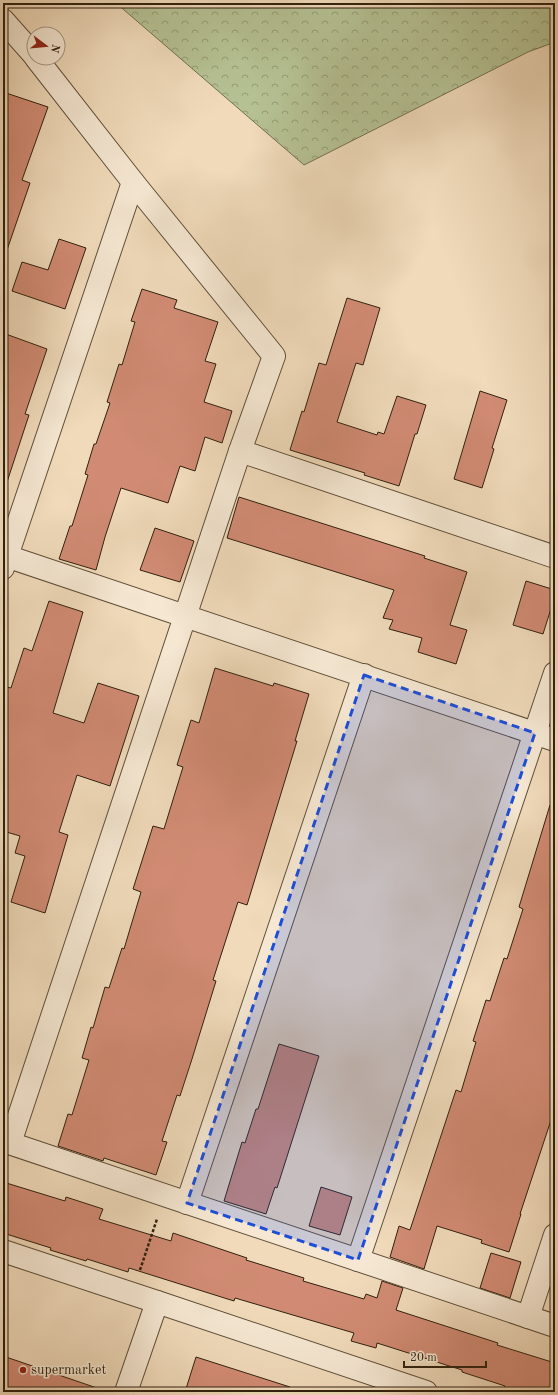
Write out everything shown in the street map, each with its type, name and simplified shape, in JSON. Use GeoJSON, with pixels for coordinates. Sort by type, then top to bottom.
{"type":"FeatureCollection","features":[{"type":"Feature","properties":{"kind":"street"},"geometry":{"type":"LineString","coordinates":[[3,20],[26,46]]}},
{"type":"Feature","properties":{"kind":"street"},"geometry":{"type":"LineString","coordinates":[[42,66],[133,182],[274,356],[240,450],[186,617],[6,1142],[555,1326]]}},
{"type":"Feature","properties":{"kind":"street"},"geometry":{"type":"LineString","coordinates":[[133,182],[4,560],[364,675],[545,737]]}},
{"type":"Feature","properties":{"kind":"street"},"geometry":{"type":"LineString","coordinates":[[240,450],[555,557]]}},
{"type":"Feature","properties":{"kind":"street"},"geometry":{"type":"LineString","coordinates":[[358,1260],[545,737],[555,673]]}},
{"type":"Feature","properties":{"kind":"street"},"geometry":{"type":"LineString","coordinates":[[187,1203],[364,675]]}},
{"type":"Feature","properties":{"kind":"street"},"geometry":{"type":"LineString","coordinates":[[528,1317],[555,1235]]}},
{"type":"Feature","properties":{"kind":"street"},"geometry":{"type":"LineString","coordinates":[[3,1251],[426,1392]]}},
{"type":"Feature","properties":{"kind":"street"},"geometry":{"type":"LineString","coordinates":[[126,1392],[156,1302]]}},
{"type":"Feature","properties":{"kind":"path"},"geometry":{"type":"LineString","coordinates":[[138,1275],[165,1196]]}},
{"type":"Feature","properties":{"kind":"highlighted area"},"geometry":{"type":"Polygon","coordinates":[[[364,675],[535,733],[358,1260],[187,1203],[364,675]]]}},
{"type":"Feature","properties":{"kind":"green space"},"geometry":{"type":"Polygon","coordinates":[[[116,3],[555,3],[555,42],[528,52],[304,165],[116,3]]]}},
{"type":"Feature","properties":{"kind":"building"},"geometry":{"type":"Polygon","coordinates":[[[3,92],[48,107],[22,180],[30,183],[7,250],[3,249],[3,92]]]}},
{"type":"Feature","properties":{"kind":"building"},"geometry":{"type":"Polygon","coordinates":[[[59,239],[86,248],[65,309],[12,291],[22,262],[48,270],[59,239]]]}},
{"type":"Feature","properties":{"kind":"building"},"geometry":{"type":"Polygon","coordinates":[[[142,289],[177,300],[174,308],[218,322],[205,361],[216,364],[204,402],[232,411],[222,443],[205,437],[195,471],[180,466],[168,503],[121,488],[96,570],[59,559],[70,526],[72,526],[88,475],[85,474],[94,444],[96,444],[110,403],[107,402],[119,364],[122,365],[135,322],[131,321],[142,289]]]}},
{"type":"Feature","properties":{"kind":"building"},"geometry":{"type":"Polygon","coordinates":[[[347,298],[380,308],[363,365],[356,363],[337,422],[377,435],[378,432],[384,434],[397,396],[426,405],[417,434],[415,434],[399,486],[364,475],[365,473],[290,450],[302,411],[304,412],[319,363],[326,365],[347,298]]]}},
{"type":"Feature","properties":{"kind":"building"},"geometry":{"type":"Polygon","coordinates":[[[3,333],[47,349],[25,414],[29,415],[7,482],[3,481],[3,333]]]}},
{"type":"Feature","properties":{"kind":"building"},"geometry":{"type":"Polygon","coordinates":[[[480,391],[507,400],[492,448],[494,449],[482,488],[454,479],[480,391]]]}},
{"type":"Feature","properties":{"kind":"building"},"geometry":{"type":"Polygon","coordinates":[[[239,497],[425,556],[424,558],[467,572],[450,625],[467,630],[456,664],[418,652],[422,638],[389,629],[393,620],[383,618],[394,590],[227,538],[239,497]]]}},
{"type":"Feature","properties":{"kind":"building"},"geometry":{"type":"Polygon","coordinates":[[[155,528],[194,541],[180,582],[140,570],[155,528]]]}},
{"type":"Feature","properties":{"kind":"building"},"geometry":{"type":"Polygon","coordinates":[[[526,581],[555,590],[555,596],[543,634],[513,625],[526,581]]]}},
{"type":"Feature","properties":{"kind":"building"},"geometry":{"type":"Polygon","coordinates":[[[49,601],[83,612],[53,713],[84,723],[98,683],[139,696],[110,786],[77,775],[59,832],[68,835],[45,913],[11,902],[25,856],[15,853],[20,836],[3,831],[3,686],[11,688],[24,648],[32,651],[49,601]]]}},
{"type":"Feature","properties":{"kind":"building"},"geometry":{"type":"Polygon","coordinates":[[[215,668],[273,686],[274,683],[309,694],[295,741],[297,741],[247,905],[238,902],[213,980],[216,981],[192,1059],[180,1096],[177,1095],[162,1141],[167,1142],[156,1175],[104,1158],[103,1161],[58,1146],[68,1114],[72,1115],[89,1060],[82,1058],[91,1027],[93,1028],[105,987],[109,988],[122,948],[124,949],[141,892],[133,889],[153,826],[164,829],[183,767],[177,765],[191,720],[199,723],[215,668]]]}},
{"type":"Feature","properties":{"kind":"building"},"geometry":{"type":"Polygon","coordinates":[[[550,805],[555,806],[555,1108],[509,1252],[481,1243],[482,1240],[437,1226],[424,1269],[390,1257],[399,1226],[410,1230],[456,1090],[461,1092],[476,1042],[473,1041],[486,1000],[490,1001],[504,958],[507,959],[523,909],[519,907],[550,805]]]}},
{"type":"Feature","properties":{"kind":"building"},"geometry":{"type":"Polygon","coordinates":[[[279,1044],[319,1056],[277,1188],[275,1187],[266,1214],[224,1201],[242,1142],[245,1143],[256,1109],[258,1109],[279,1044]]]}},
{"type":"Feature","properties":{"kind":"building"},"geometry":{"type":"Polygon","coordinates":[[[3,1182],[65,1201],[66,1197],[103,1209],[99,1219],[171,1241],[173,1233],[247,1258],[246,1260],[304,1278],[303,1281],[364,1299],[366,1294],[377,1298],[382,1281],[403,1288],[396,1310],[498,1343],[497,1345],[555,1363],[555,1392],[503,1392],[505,1386],[462,1372],[462,1370],[377,1343],[376,1348],[351,1341],[354,1333],[235,1298],[234,1301],[129,1268],[128,1272],[87,1259],[86,1261],[3,1233],[3,1182]]]}},
{"type":"Feature","properties":{"kind":"building"},"geometry":{"type":"Polygon","coordinates":[[[321,1187],[352,1197],[340,1235],[309,1226],[321,1187]]]}},
{"type":"Feature","properties":{"kind":"building"},"geometry":{"type":"Polygon","coordinates":[[[491,1253],[521,1262],[510,1298],[480,1288],[491,1253]]]}},
{"type":"Feature","properties":{"kind":"building","name":"supermarket"},"geometry":{"type":"Polygon","coordinates":[[[3,1356],[97,1388],[96,1392],[3,1392],[3,1356]]]}},
{"type":"Feature","properties":{"kind":"building"},"geometry":{"type":"Polygon","coordinates":[[[196,1357],[290,1387],[289,1392],[185,1392],[196,1357]]]}},
{"type":"Feature","properties":{"kind":"place","name":"supermarket"},"geometry":{"type":"Point","coordinates":[23,1370]}}]}
